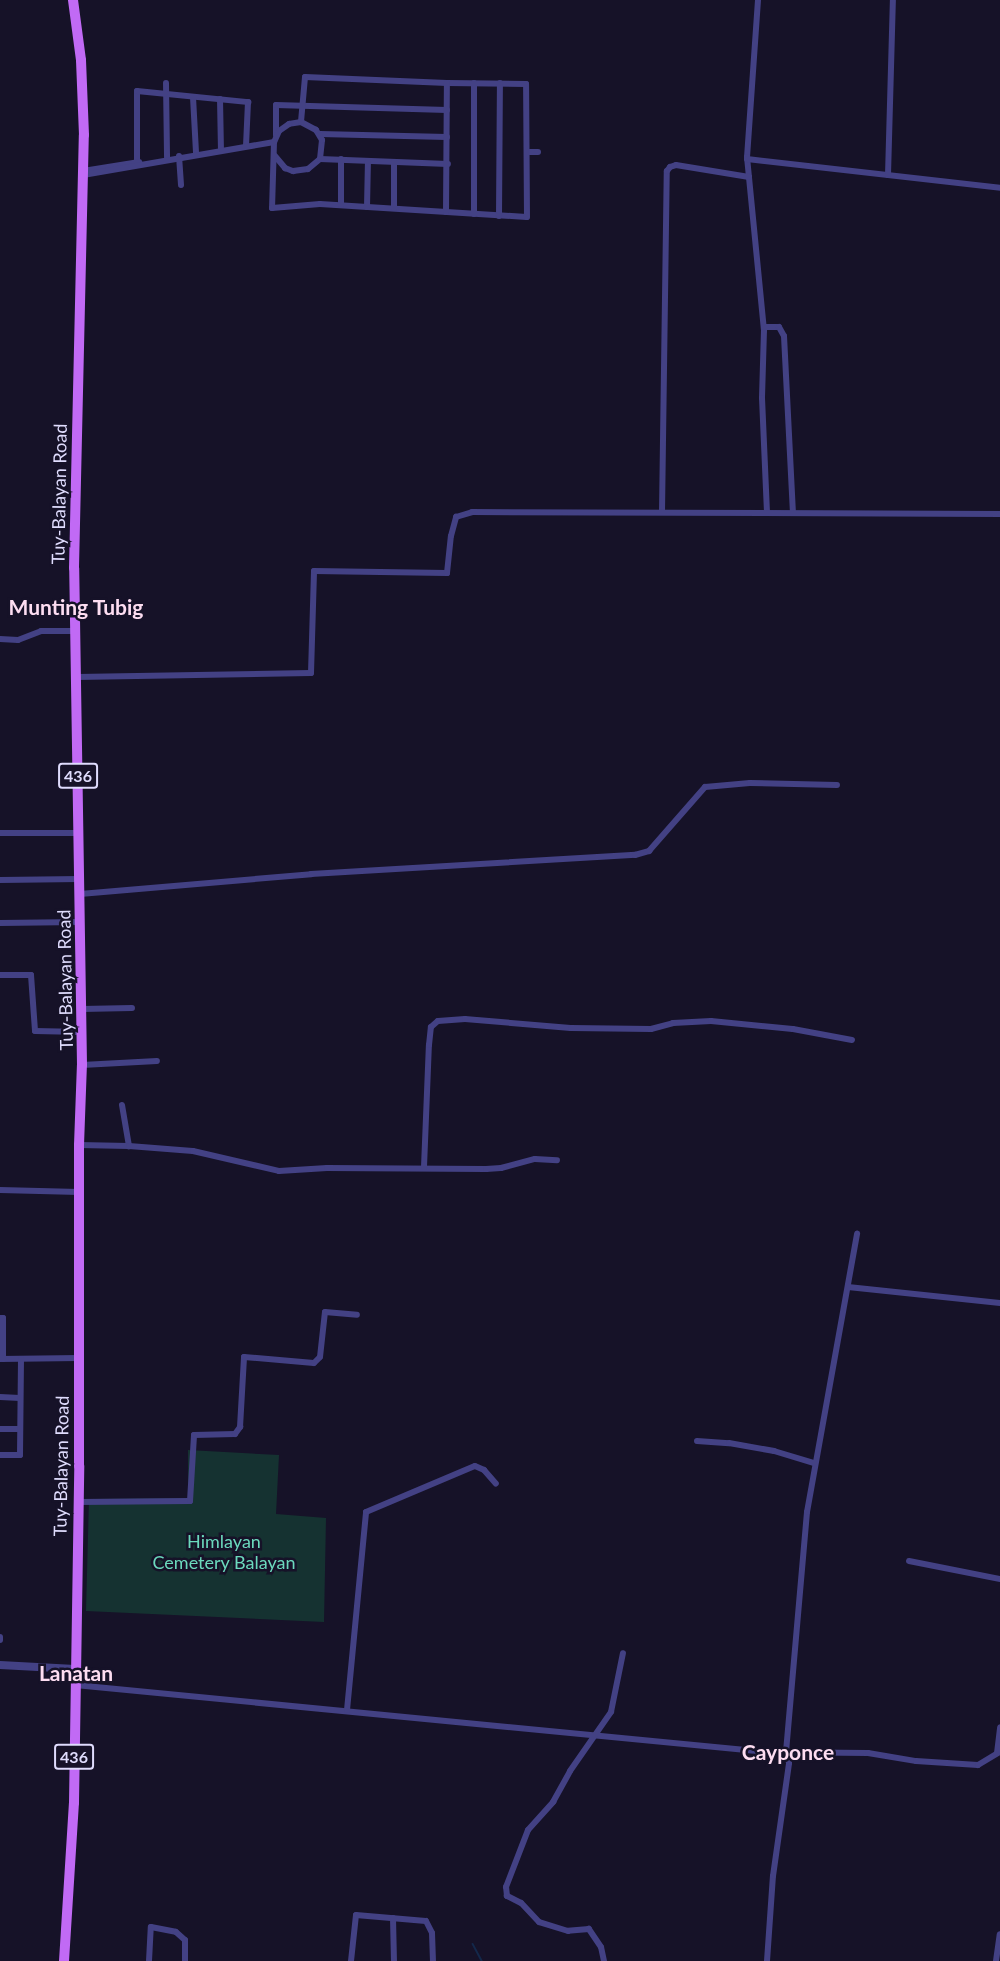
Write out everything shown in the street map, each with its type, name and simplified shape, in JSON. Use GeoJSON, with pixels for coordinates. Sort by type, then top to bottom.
{"type":"FeatureCollection","features":[{"type":"Feature","properties":{"kind":"main road","name":"Tuy-Balayan Road"},"geometry":{"type":"LineString","coordinates":[[64,1961],[74,1803],[79,1145],[82,1065],[74,568],[83,94],[73,0]]}},
{"type":"Feature","properties":{"kind":"street"},"geometry":{"type":"LineString","coordinates":[[758,0],[755,9],[747,159],[764,327],[762,398],[767,512]]}},
{"type":"Feature","properties":{"kind":"street"},"geometry":{"type":"LineString","coordinates":[[888,175],[893,0]]}},
{"type":"Feature","properties":{"kind":"street"},"geometry":{"type":"LineString","coordinates":[[302,122],[303,106],[304,77],[526,84],[527,217],[320,204],[272,208],[276,105],[303,106],[447,110]]}},
{"type":"Feature","properties":{"kind":"street"},"geometry":{"type":"LineString","coordinates":[[166,83],[167,158]]}},
{"type":"Feature","properties":{"kind":"street"},"geometry":{"type":"LineString","coordinates":[[446,212],[447,83]]}},
{"type":"Feature","properties":{"kind":"street"},"geometry":{"type":"LineString","coordinates":[[474,83],[474,214]]}},
{"type":"Feature","properties":{"kind":"street"},"geometry":{"type":"LineString","coordinates":[[499,216],[500,83]]}},
{"type":"Feature","properties":{"kind":"street"},"geometry":{"type":"LineString","coordinates":[[139,163],[137,91],[248,102],[246,146]]}},
{"type":"Feature","properties":{"kind":"street"},"geometry":{"type":"LineString","coordinates":[[193,97],[196,153]]}},
{"type":"Feature","properties":{"kind":"street"},"geometry":{"type":"LineString","coordinates":[[220,99],[221,150]]}},
{"type":"Feature","properties":{"kind":"street"},"geometry":{"type":"LineString","coordinates":[[83,173],[246,146],[275,139],[289,124],[302,122],[312,126],[320,134],[323,147],[320,159],[308,169],[293,171],[279,162],[275,156]]}},
{"type":"Feature","properties":{"kind":"street"},"geometry":{"type":"LineString","coordinates":[[320,134],[447,137]]}},
{"type":"Feature","properties":{"kind":"street"},"geometry":{"type":"LineString","coordinates":[[527,152],[538,152]]}},
{"type":"Feature","properties":{"kind":"street"},"geometry":{"type":"LineString","coordinates":[[179,156],[181,185]]}},
{"type":"Feature","properties":{"kind":"street"},"geometry":{"type":"LineString","coordinates":[[320,159],[448,164]]}},
{"type":"Feature","properties":{"kind":"street"},"geometry":{"type":"LineString","coordinates":[[341,159],[341,205]]}},
{"type":"Feature","properties":{"kind":"street"},"geometry":{"type":"LineString","coordinates":[[747,159],[1000,188]]}},
{"type":"Feature","properties":{"kind":"street"},"geometry":{"type":"LineString","coordinates":[[367,207],[368,160]]}},
{"type":"Feature","properties":{"kind":"street"},"geometry":{"type":"LineString","coordinates":[[394,162],[394,208]]}},
{"type":"Feature","properties":{"kind":"street"},"geometry":{"type":"LineString","coordinates":[[662,512],[668,171],[670,167],[676,165],[749,177]]}},
{"type":"Feature","properties":{"kind":"street"},"geometry":{"type":"LineString","coordinates":[[764,327],[779,327],[784,336],[793,512]]}},
{"type":"Feature","properties":{"kind":"street"},"geometry":{"type":"LineString","coordinates":[[76,677],[311,673],[314,571],[447,573],[451,536],[456,517],[472,512],[1000,514]]}},
{"type":"Feature","properties":{"kind":"street"},"geometry":{"type":"LineString","coordinates":[[0,639],[18,640],[41,631],[76,631]]}},
{"type":"Feature","properties":{"kind":"street"},"geometry":{"type":"LineString","coordinates":[[80,894],[311,874],[635,855],[649,851],[705,787],[750,783],[837,785]]}},
{"type":"Feature","properties":{"kind":"street"},"geometry":{"type":"LineString","coordinates":[[0,833],[79,833]]}},
{"type":"Feature","properties":{"kind":"street"},"geometry":{"type":"LineString","coordinates":[[0,880],[80,879]]}},
{"type":"Feature","properties":{"kind":"street"},"geometry":{"type":"LineString","coordinates":[[0,922],[80,922]]}},
{"type":"Feature","properties":{"kind":"street"},"geometry":{"type":"LineString","coordinates":[[0,975],[31,975],[35,1031],[82,1032]]}},
{"type":"Feature","properties":{"kind":"street"},"geometry":{"type":"LineString","coordinates":[[82,1009],[132,1008]]}},
{"type":"Feature","properties":{"kind":"street"},"geometry":{"type":"LineString","coordinates":[[424,1167],[429,1045],[431,1027],[438,1021],[465,1019],[571,1028],[639,1029],[673,1023],[711,1021],[793,1029],[852,1040]]}},
{"type":"Feature","properties":{"kind":"street"},"geometry":{"type":"LineString","coordinates":[[82,1065],[157,1061]]}},
{"type":"Feature","properties":{"kind":"street"},"geometry":{"type":"LineString","coordinates":[[122,1105],[129,1146]]}},
{"type":"Feature","properties":{"kind":"street"},"geometry":{"type":"LineString","coordinates":[[79,1145],[193,1151],[279,1171],[347,1168],[409,1170],[424,1167],[501,1168],[535,1159],[557,1161]]}},
{"type":"Feature","properties":{"kind":"street"},"geometry":{"type":"LineString","coordinates":[[0,1190],[79,1192]]}},
{"type":"Feature","properties":{"kind":"street"},"geometry":{"type":"LineString","coordinates":[[767,1961],[773,1876],[789,1763],[786,1752],[807,1512],[857,1233]]}},
{"type":"Feature","properties":{"kind":"street"},"geometry":{"type":"LineString","coordinates":[[848,1287],[1000,1303]]}},
{"type":"Feature","properties":{"kind":"street"},"geometry":{"type":"LineString","coordinates":[[78,1502],[190,1500],[194,1435],[235,1434],[240,1427],[244,1357],[314,1363],[320,1357],[325,1312],[357,1315]]}},
{"type":"Feature","properties":{"kind":"street"},"geometry":{"type":"LineString","coordinates":[[0,1318],[3,1318],[2,1359],[79,1358]]}},
{"type":"Feature","properties":{"kind":"street"},"geometry":{"type":"LineString","coordinates":[[0,1455],[20,1455],[21,1359]]}},
{"type":"Feature","properties":{"kind":"street"},"geometry":{"type":"LineString","coordinates":[[0,1397],[20,1398]]}},
{"type":"Feature","properties":{"kind":"street"},"geometry":{"type":"LineString","coordinates":[[0,1429],[20,1429]]}},
{"type":"Feature","properties":{"kind":"street"},"geometry":{"type":"LineString","coordinates":[[697,1441],[729,1443],[774,1451],[814,1463]]}},
{"type":"Feature","properties":{"kind":"street"},"geometry":{"type":"LineString","coordinates":[[347,1710],[366,1512],[381,1503],[475,1466],[484,1470],[496,1484]]}},
{"type":"Feature","properties":{"kind":"street"},"geometry":{"type":"LineString","coordinates":[[909,1561],[1000,1579]]}},
{"type":"Feature","properties":{"kind":"street"},"geometry":{"type":"LineString","coordinates":[[604,1961],[601,1947],[589,1929],[568,1931],[539,1922],[521,1903],[507,1896],[507,1892],[528,1830],[553,1802],[570,1772],[611,1712],[623,1653]]}},
{"type":"Feature","properties":{"kind":"street"},"geometry":{"type":"LineString","coordinates":[[0,1665],[75,1669]]}},
{"type":"Feature","properties":{"kind":"street"},"geometry":{"type":"LineString","coordinates":[[75,1686],[223,1702],[347,1710],[786,1752],[868,1753],[916,1761],[978,1765],[998,1752],[1000,1727]]}},
{"type":"Feature","properties":{"kind":"street"},"geometry":{"type":"LineString","coordinates":[[351,1961],[356,1915],[426,1921],[432,1933],[433,1961]]}},
{"type":"Feature","properties":{"kind":"street"},"geometry":{"type":"LineString","coordinates":[[393,1918],[394,1961]]}},
{"type":"Feature","properties":{"kind":"street"},"geometry":{"type":"LineString","coordinates":[[149,1961],[151,1927],[176,1932],[185,1940],[185,1961]]}},
{"type":"Feature","properties":{"kind":"street"},"geometry":{"type":"LineString","coordinates":[[996,1961],[1000,1934]]}},
{"type":"Feature","properties":{"kind":"green space","name":"Himlayan Cemetery Balayan"},"geometry":{"type":"Polygon","coordinates":[[[188,1450],[279,1455],[276,1514],[326,1518],[324,1622],[86,1611],[89,1499],[188,1498],[188,1450]]]}},
{"type":"Feature","properties":{"kind":"waterway"},"geometry":{"type":"LineString","coordinates":[[473,1944],[482,1961]]}},
{"type":"Feature","properties":{"kind":"district","name":"Munting Tubig"},"geometry":{"type":"Point","coordinates":[76,607]}},
{"type":"Feature","properties":{"kind":"district","name":"Lanatan"},"geometry":{"type":"Point","coordinates":[76,1673]}},
{"type":"Feature","properties":{"kind":"district","name":"Cayponce"},"geometry":{"type":"Point","coordinates":[788,1752]}}]}
